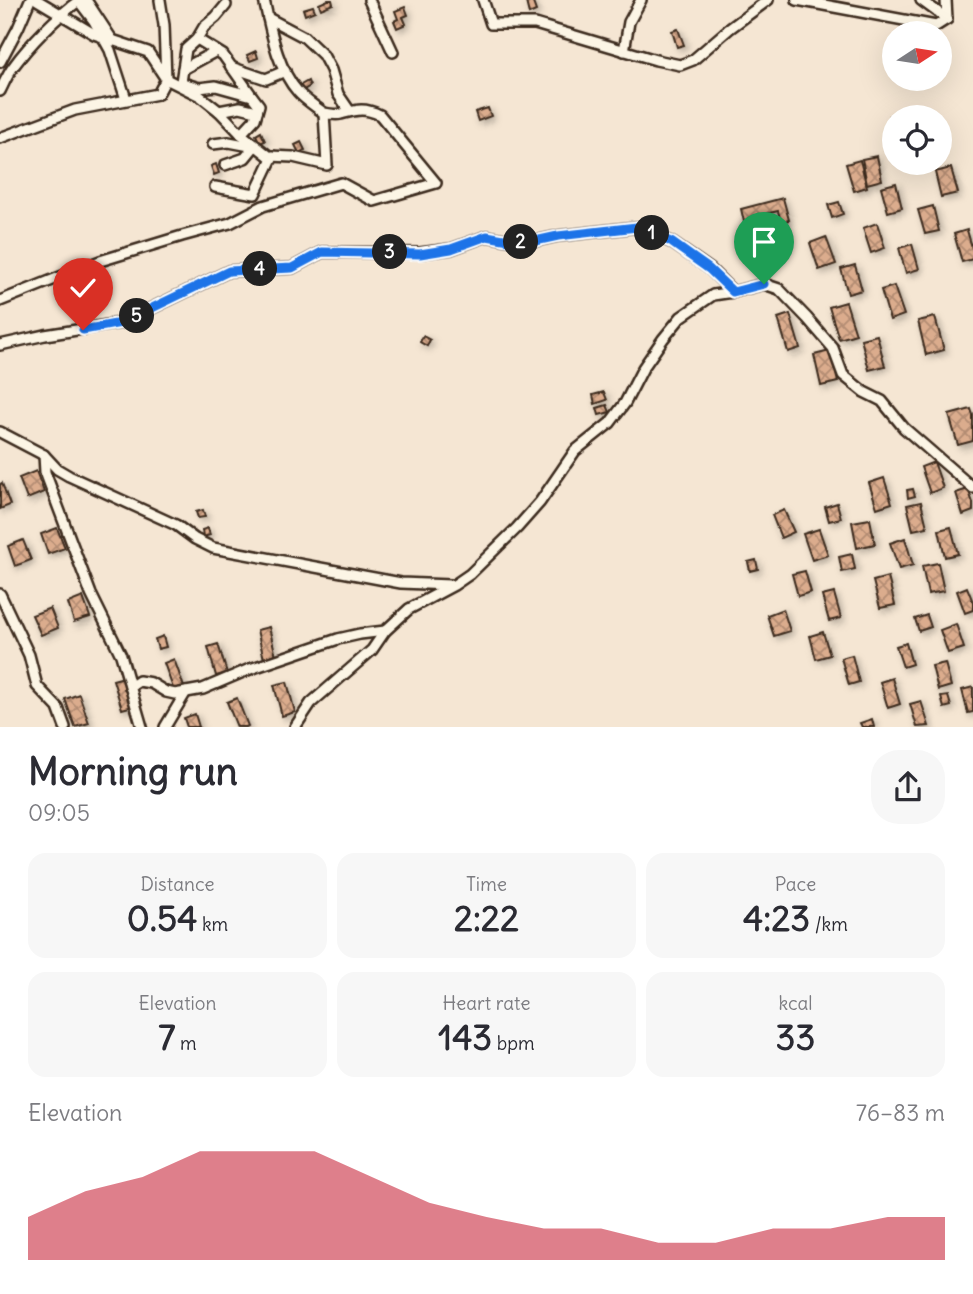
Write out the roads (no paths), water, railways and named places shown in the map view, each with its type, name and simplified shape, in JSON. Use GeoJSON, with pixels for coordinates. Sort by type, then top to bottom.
{"type":"FeatureCollection","features":[{"type":"Feature","properties":{"kind":"street"},"geometry":{"type":"LineString","coordinates":[[0,62],[30,0]]}},
{"type":"Feature","properties":{"kind":"street"},"geometry":{"type":"LineString","coordinates":[[37,0],[94,34],[148,52],[166,79],[200,96],[269,156],[293,157],[327,165],[324,113]]}},
{"type":"Feature","properties":{"kind":"street"},"geometry":{"type":"LineString","coordinates":[[0,92],[13,67],[39,36],[79,0],[110,50],[126,99]]}},
{"type":"Feature","properties":{"kind":"street"},"geometry":{"type":"LineString","coordinates":[[86,0],[113,40]]}},
{"type":"Feature","properties":{"kind":"street"},"geometry":{"type":"LineString","coordinates":[[0,138],[75,110],[158,94],[166,79],[160,0]]}},
{"type":"Feature","properties":{"kind":"street"},"geometry":{"type":"LineString","coordinates":[[0,301],[100,261],[230,223],[263,206],[341,183],[374,201],[436,183],[380,115],[370,110],[324,113],[298,92],[285,71],[274,43],[264,0]]}},
{"type":"Feature","properties":{"kind":"street"},"geometry":{"type":"LineString","coordinates":[[369,0],[393,52]]}},
{"type":"Feature","properties":{"kind":"street"},"geometry":{"type":"LineString","coordinates":[[483,0],[491,24],[535,24],[680,65],[693,60],[768,0]]}},
{"type":"Feature","properties":{"kind":"street"},"geometry":{"type":"LineString","coordinates":[[624,51],[629,22],[641,0]]}},
{"type":"Feature","properties":{"kind":"street"},"geometry":{"type":"LineString","coordinates":[[797,0],[936,26],[947,19]]}},
{"type":"Feature","properties":{"kind":"street"},"geometry":{"type":"LineString","coordinates":[[921,0],[947,19]]}},
{"type":"Feature","properties":{"kind":"street"},"geometry":{"type":"LineString","coordinates":[[946,0],[947,19]]}},
{"type":"Feature","properties":{"kind":"street"},"geometry":{"type":"LineString","coordinates":[[181,82],[186,49],[226,5]]}},
{"type":"Feature","properties":{"kind":"street"},"geometry":{"type":"LineString","coordinates":[[268,18],[304,37],[323,55],[338,94],[349,110]]}},
{"type":"Feature","properties":{"kind":"street"},"geometry":{"type":"LineString","coordinates":[[197,38],[223,55],[259,105],[255,119],[242,134]]}},
{"type":"Feature","properties":{"kind":"street"},"geometry":{"type":"LineString","coordinates":[[183,69],[216,51]]}},
{"type":"Feature","properties":{"kind":"street"},"geometry":{"type":"LineString","coordinates":[[231,67],[266,79]]}},
{"type":"Feature","properties":{"kind":"street"},"geometry":{"type":"LineString","coordinates":[[251,94],[266,79],[285,71]]}},
{"type":"Feature","properties":{"kind":"street"},"geometry":{"type":"LineString","coordinates":[[166,79],[199,88],[216,86],[251,94]]}},
{"type":"Feature","properties":{"kind":"street"},"geometry":{"type":"LineString","coordinates":[[219,111],[240,107],[257,111]]}},
{"type":"Feature","properties":{"kind":"street"},"geometry":{"type":"LineString","coordinates":[[214,144],[229,142],[257,148]]}},
{"type":"Feature","properties":{"kind":"street"},"geometry":{"type":"LineString","coordinates":[[225,165],[245,158],[257,148]]}},
{"type":"Feature","properties":{"kind":"street"},"geometry":{"type":"LineString","coordinates":[[215,187],[254,194],[273,156]]}},
{"type":"Feature","properties":{"kind":"street"},"geometry":{"type":"LineString","coordinates":[[0,345],[121,323],[229,271],[292,268],[322,252],[420,254],[451,249],[487,236],[526,243],[585,232],[637,227],[671,242],[709,269],[733,292]]}},
{"type":"Feature","properties":{"kind":"street"},"geometry":{"type":"LineString","coordinates":[[295,727],[311,703],[372,650],[385,631],[409,609],[470,574],[517,528],[540,502],[575,450],[610,423],[625,403],[648,360],[681,317],[713,295],[764,284],[779,289],[833,348],[843,375],[864,392],[881,401],[904,428],[973,488]]}},
{"type":"Feature","properties":{"kind":"street"},"geometry":{"type":"LineString","coordinates":[[0,432],[44,455],[57,469],[176,526],[213,548],[401,583],[454,585]]}},
{"type":"Feature","properties":{"kind":"street"},"geometry":{"type":"LineString","coordinates":[[44,455],[45,472],[91,594],[121,655],[142,727]]}},
{"type":"Feature","properties":{"kind":"street"},"geometry":{"type":"LineString","coordinates":[[0,594],[29,655],[37,686],[58,708],[65,727]]}},
{"type":"Feature","properties":{"kind":"street"},"geometry":{"type":"LineString","coordinates":[[130,687],[139,681],[152,683],[175,694],[203,689],[250,669],[338,639],[385,631]]}},
{"type":"Feature","properties":{"kind":"street"},"geometry":{"type":"LineString","coordinates":[[165,727],[186,692]]}}]}
